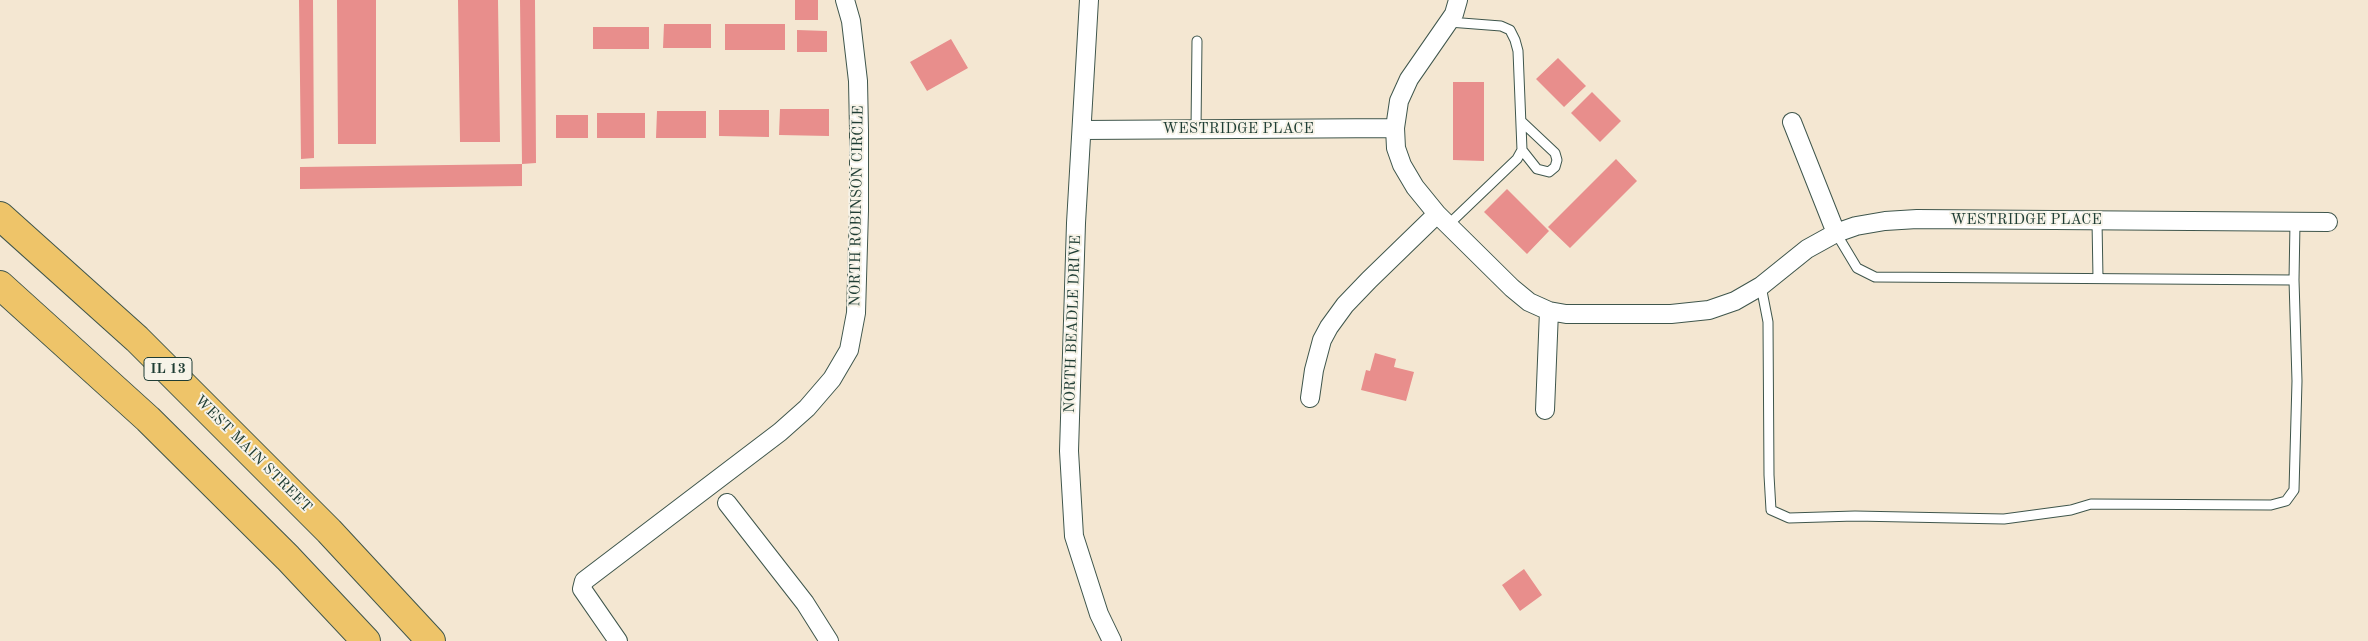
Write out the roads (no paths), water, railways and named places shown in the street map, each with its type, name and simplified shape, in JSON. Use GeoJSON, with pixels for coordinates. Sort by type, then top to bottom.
{"type":"FeatureCollection","features":[{"type":"Feature","properties":{"kind":"highway","name":"WEST MAIN STREET"},"geometry":{"type":"LineString","coordinates":[[0,216],[137,338],[329,531],[431,641]]}},
{"type":"Feature","properties":{"kind":"highway"},"geometry":{"type":"LineString","coordinates":[[0,285],[148,419],[288,558],[366,641]]}},
{"type":"Feature","properties":{"kind":"street","name":"NORTH ROBINSON CIRCLE"},"geometry":{"type":"LineString","coordinates":[[618,641],[582,589],[584,581],[780,432],[832,380],[849,350],[856,313],[859,166],[858,81],[846,0]]}},
{"type":"Feature","properties":{"kind":"street","name":"NORTH BEADLE DRIVE"},"geometry":{"type":"LineString","coordinates":[[1089,0],[1076,223],[1069,451],[1074,536],[1099,614],[1112,641]]}},
{"type":"Feature","properties":{"kind":"street","name":"WESTRIDGE PLACE"},"geometry":{"type":"LineString","coordinates":[[1458,0],[1457,9],[1409,79],[1399,101],[1395,128],[1396,148],[1402,165],[1421,197],[1442,220],[1512,288],[1529,302],[1549,311],[1566,314],[1689,313],[1709,310],[1745,296],[1761,286],[1807,249],[1836,233],[1856,226],[1917,219],[2328,222]]}},
{"type":"Feature","properties":{"kind":"street"},"geometry":{"type":"LineString","coordinates":[[1792,122],[1836,233]]}},
{"type":"Feature","properties":{"kind":"street","name":"WESTRIDGE PLACE"},"geometry":{"type":"LineString","coordinates":[[1082,130],[1395,128]]}},
{"type":"Feature","properties":{"kind":"street"},"geometry":{"type":"LineString","coordinates":[[1310,398],[1320,347],[1329,327],[1345,305],[1369,280],[1442,220]]}},
{"type":"Feature","properties":{"kind":"street"},"geometry":{"type":"LineString","coordinates":[[1546,410],[1549,311]]}},
{"type":"Feature","properties":{"kind":"street"},"geometry":{"type":"LineString","coordinates":[[727,503],[805,603],[829,641]]}},
{"type":"Feature","properties":{"kind":"lane"},"geometry":{"type":"LineString","coordinates":[[1442,220],[1518,159],[1522,150],[1518,51],[1510,30],[1501,26],[1449,22]]}},
{"type":"Feature","properties":{"kind":"lane"},"geometry":{"type":"LineString","coordinates":[[1196,129],[1197,41]]}},
{"type":"Feature","properties":{"kind":"lane"},"geometry":{"type":"LineString","coordinates":[[1521,121],[1555,153],[1557,160],[1555,167],[1549,172],[1537,169],[1522,150]]}},
{"type":"Feature","properties":{"kind":"lane"},"geometry":{"type":"LineString","coordinates":[[2096,221],[2098,278]]}},
{"type":"Feature","properties":{"kind":"lane"},"geometry":{"type":"LineString","coordinates":[[1761,286],[1768,322],[1771,510],[1789,518],[1854,516],[2004,519],[2071,510],[2091,504],[2271,505],[2286,500],[2294,490],[2297,381],[2294,280],[2295,223]]}},
{"type":"Feature","properties":{"kind":"lane"},"geometry":{"type":"LineString","coordinates":[[1836,233],[1857,268],[1875,277],[2294,280]]}}]}
